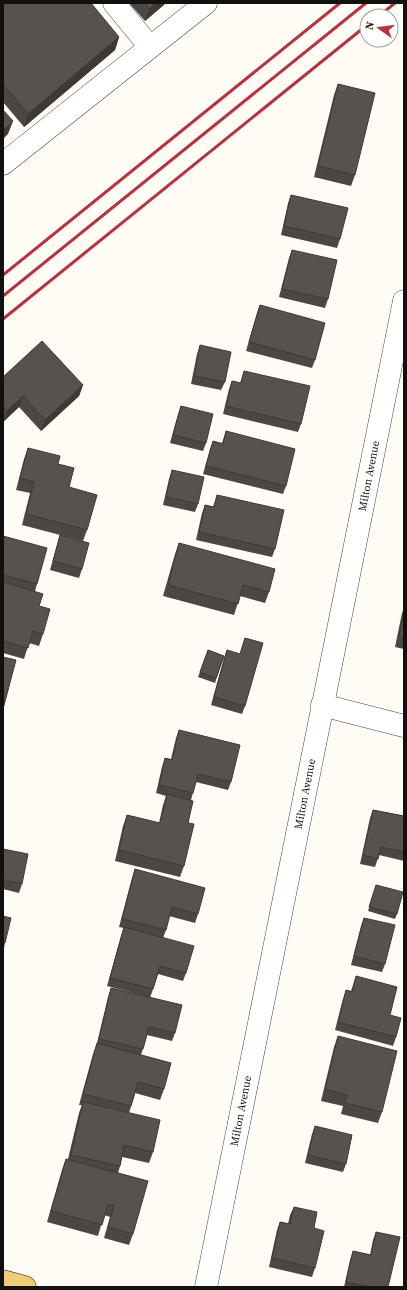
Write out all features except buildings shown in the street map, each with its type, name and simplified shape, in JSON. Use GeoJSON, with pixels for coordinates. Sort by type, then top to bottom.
{"type":"FeatureCollection","features":[{"type":"Feature","properties":{"kind":"main road"},"geometry":{"type":"LineString","coordinates":[[3,1281],[25,1287]]}},
{"type":"Feature","properties":{"kind":"street"},"geometry":{"type":"LineString","coordinates":[[114,3],[150,48]]}},
{"type":"Feature","properties":{"kind":"street"},"geometry":{"type":"LineString","coordinates":[[3,164],[206,3]]}},
{"type":"Feature","properties":{"kind":"street","name":"Milton Avenue"},"geometry":{"type":"LineString","coordinates":[[206,1287],[404,301]]}},
{"type":"Feature","properties":{"kind":"street"},"geometry":{"type":"LineString","coordinates":[[322,705],[404,726]]}},
{"type":"Feature","properties":{"kind":"railway"},"geometry":{"type":"LineString","coordinates":[[3,275],[340,3]]}},
{"type":"Feature","properties":{"kind":"railway"},"geometry":{"type":"LineString","coordinates":[[3,296],[366,3]]}},
{"type":"Feature","properties":{"kind":"railway"},"geometry":{"type":"LineString","coordinates":[[389,8],[395,3]]}},
{"type":"Feature","properties":{"kind":"railway"},"geometry":{"type":"LineString","coordinates":[[3,319],[359,31]]}}]}
